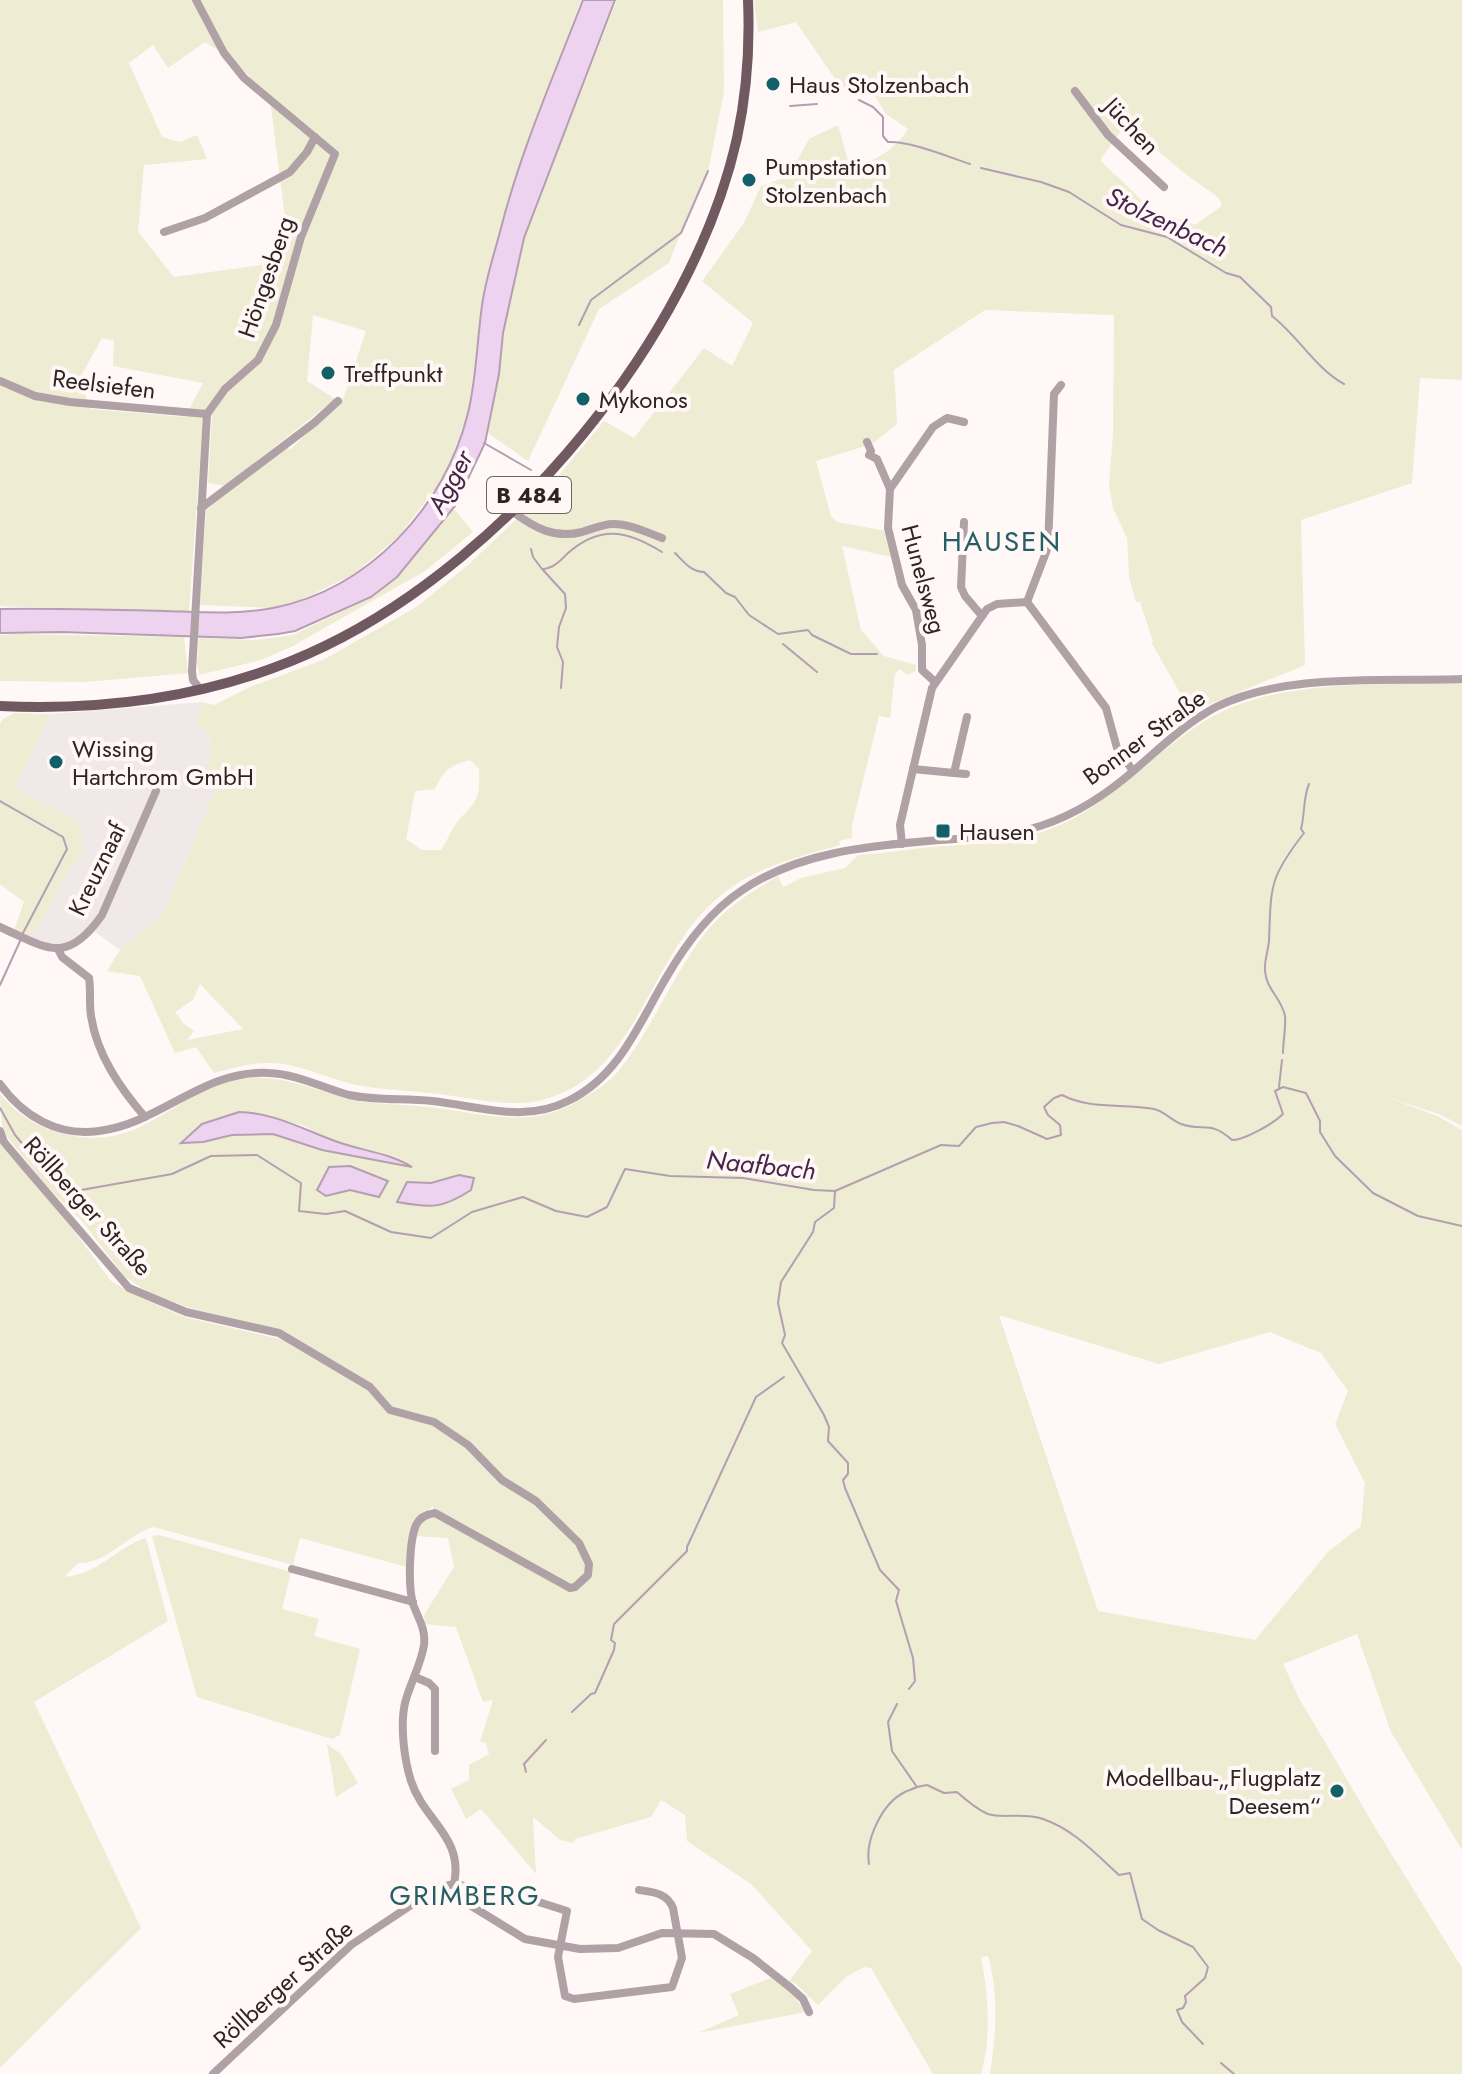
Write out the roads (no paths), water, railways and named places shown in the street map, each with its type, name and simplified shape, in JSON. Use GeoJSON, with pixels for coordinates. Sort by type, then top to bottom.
{"type":"FeatureCollection","features":[{"type":"Feature","properties":{"kind":"main road","name":"B 484"},"geometry":{"type":"LineString","coordinates":[[0,706],[132,702],[200,689],[283,663],[323,647],[362,626],[431,582],[513,512],[582,435],[621,383],[664,315],[704,236],[729,168],[743,109],[748,67],[748,0]]}},
{"type":"Feature","properties":{"kind":"street","name":"Höngesberg"},"geometry":{"type":"LineString","coordinates":[[196,0],[224,53],[244,78],[335,154],[301,237],[276,325],[258,360],[225,389],[207,414]]}},
{"type":"Feature","properties":{"kind":"street","name":"Jüchen"},"geometry":{"type":"LineString","coordinates":[[1075,91],[1108,135],[1164,187]]}},
{"type":"Feature","properties":{"kind":"street","name":"Höngesberg"},"geometry":{"type":"LineString","coordinates":[[164,232],[205,218],[290,172],[315,137]]}},
{"type":"Feature","properties":{"kind":"street","name":"Reelsiefen"},"geometry":{"type":"LineString","coordinates":[[0,381],[35,396],[70,402],[207,414]]}},
{"type":"Feature","properties":{"kind":"street"},"geometry":{"type":"LineString","coordinates":[[1027,602],[1048,547],[1054,394],[1061,385]]}},
{"type":"Feature","properties":{"kind":"street"},"geometry":{"type":"LineString","coordinates":[[201,508],[314,423],[338,401]]}},
{"type":"Feature","properties":{"kind":"street"},"geometry":{"type":"LineString","coordinates":[[200,689],[193,680],[193,663],[207,414]]}},
{"type":"Feature","properties":{"kind":"street"},"geometry":{"type":"LineString","coordinates":[[890,489],[933,427],[947,418],[964,422]]}},
{"type":"Feature","properties":{"kind":"street"},"geometry":{"type":"LineString","coordinates":[[867,442],[871,451],[869,455],[877,459],[890,489]]}},
{"type":"Feature","properties":{"kind":"street","name":"Hunelsweg"},"geometry":{"type":"LineString","coordinates":[[890,489],[888,528],[902,585],[916,610],[922,645],[922,670],[935,682]]}},
{"type":"Feature","properties":{"kind":"street"},"geometry":{"type":"LineString","coordinates":[[513,512],[540,530],[554,534],[572,534],[610,524],[629,526],[662,538]]}},
{"type":"Feature","properties":{"kind":"street"},"geometry":{"type":"LineString","coordinates":[[964,522],[961,587],[982,616]]}},
{"type":"Feature","properties":{"kind":"street"},"geometry":{"type":"LineString","coordinates":[[902,844],[900,825],[935,682],[987,609],[997,604],[1027,602]]}},
{"type":"Feature","properties":{"kind":"street"},"geometry":{"type":"LineString","coordinates":[[1027,602],[1106,708],[1117,748],[1133,771]]}},
{"type":"Feature","properties":{"kind":"street","name":"Bonner Straße"},"geometry":{"type":"LineString","coordinates":[[145,1117],[216,1080],[240,1074],[273,1073],[350,1095],[432,1101],[499,1113],[522,1113],[557,1105],[594,1085],[622,1055],[690,939],[719,907],[758,881],[808,860],[858,848],[1014,833],[1051,822],[1076,811],[1217,707],[1259,692],[1306,684],[1462,679]]}},
{"type":"Feature","properties":{"kind":"street"},"geometry":{"type":"LineString","coordinates":[[954,773],[967,717]]}},
{"type":"Feature","properties":{"kind":"street"},"geometry":{"type":"LineString","coordinates":[[913,769],[966,774]]}},
{"type":"Feature","properties":{"kind":"street","name":"Kreuznaaf"},"geometry":{"type":"LineString","coordinates":[[58,949],[91,931],[102,915],[156,791]]}},
{"type":"Feature","properties":{"kind":"street"},"geometry":{"type":"LineString","coordinates":[[116,881],[126,874]]}},
{"type":"Feature","properties":{"kind":"street"},"geometry":{"type":"LineString","coordinates":[[0,927],[30,943],[58,949],[62,957],[89,978],[90,1012],[97,1041],[117,1082],[145,1117],[95,1132],[63,1129],[22,1110],[1,1085]]}},
{"type":"Feature","properties":{"kind":"street","name":"Röllberger Straße"},"geometry":{"type":"LineString","coordinates":[[0,1131],[4,1142],[129,1288],[186,1312],[279,1333],[370,1387],[390,1410],[434,1422],[468,1445],[502,1480],[536,1501],[584,1549],[589,1564],[588,1575],[570,1588],[450,1519],[431,1513],[416,1524],[412,1549],[413,1602],[424,1639],[415,1677],[404,1704],[407,1759],[411,1783],[448,1838],[457,1869],[454,1884],[437,1888],[351,1945],[213,2074]]}},
{"type":"Feature","properties":{"kind":"street"},"geometry":{"type":"LineString","coordinates":[[292,1569],[413,1602]]}},
{"type":"Feature","properties":{"kind":"street"},"geometry":{"type":"LineString","coordinates":[[415,1677],[435,1689],[435,1751]]}},
{"type":"Feature","properties":{"kind":"street"},"geometry":{"type":"LineString","coordinates":[[454,1884],[460,1899],[508,1931],[525,1939],[559,1946],[618,1948],[662,1933],[711,1933],[733,1945],[791,1988],[803,1999],[809,2012]]}},
{"type":"Feature","properties":{"kind":"street"},"geometry":{"type":"LineString","coordinates":[[454,1884],[526,1898],[567,1911],[558,1957],[565,1996],[574,1999],[667,1989],[675,1983],[682,1958],[670,1901],[658,1892],[639,1890]]}},
{"type":"Feature","properties":{"kind":"water","name":"Agger"},"geometry":{"type":"Polygon","coordinates":[[[583,0],[615,0],[524,238],[503,333],[499,374],[485,443],[455,506],[397,577],[371,597],[295,631],[278,634],[241,638],[0,633],[0,609],[246,612],[273,608],[308,598],[341,583],[371,563],[398,539],[422,511],[457,448],[471,399],[485,290],[509,199],[583,0]]]}},
{"type":"Feature","properties":{"kind":"water"},"geometry":{"type":"Polygon","coordinates":[[[239,1112],[276,1118],[412,1167],[322,1150],[273,1134],[232,1135],[203,1142],[181,1143],[202,1124],[239,1112]]]}},
{"type":"Feature","properties":{"kind":"water"},"geometry":{"type":"Polygon","coordinates":[[[350,1166],[388,1181],[379,1197],[350,1190],[326,1196],[317,1190],[329,1167],[350,1166]]]}},
{"type":"Feature","properties":{"kind":"water"},"geometry":{"type":"Polygon","coordinates":[[[459,1175],[474,1178],[471,1190],[452,1201],[428,1206],[397,1202],[407,1182],[431,1183],[459,1175]]]}},
{"type":"Feature","properties":{"kind":"waterway","name":"Stolzenbach"},"geometry":{"type":"LineString","coordinates":[[859,100],[883,117],[883,136],[888,142],[917,146],[970,164]]}},
{"type":"Feature","properties":{"kind":"waterway","name":"Stolzenbach"},"geometry":{"type":"LineString","coordinates":[[790,106],[817,104]]}},
{"type":"Feature","properties":{"kind":"waterway","name":"Stolzenbach"},"geometry":{"type":"LineString","coordinates":[[981,168],[1069,192],[1121,225],[1167,237],[1226,273],[1240,277],[1271,307],[1272,316],[1316,361],[1344,384]]}},
{"type":"Feature","properties":{"kind":"waterway","name":"Stolzenbach"},"geometry":{"type":"LineString","coordinates":[[579,325],[591,300],[681,233],[708,171]]}},
{"type":"Feature","properties":{"kind":"waterway","name":"Stolzenbach"},"geometry":{"type":"LineString","coordinates":[[484,443],[531,470]]}},
{"type":"Feature","properties":{"kind":"waterway"},"geometry":{"type":"LineString","coordinates":[[531,549],[542,569],[550,568],[580,544],[603,534],[626,535],[662,552]]}},
{"type":"Feature","properties":{"kind":"waterway"},"geometry":{"type":"LineString","coordinates":[[675,553],[691,568],[704,572],[726,593],[735,597],[749,615],[778,634],[808,630],[812,635],[851,654],[877,654]]}},
{"type":"Feature","properties":{"kind":"waterway"},"geometry":{"type":"LineString","coordinates":[[543,570],[565,594],[566,608],[559,627],[557,647],[563,662],[561,688]]}},
{"type":"Feature","properties":{"kind":"waterway"},"geometry":{"type":"LineString","coordinates":[[783,644],[817,672]]}},
{"type":"Feature","properties":{"kind":"waterway"},"geometry":{"type":"LineString","coordinates":[[1283,1053],[1285,1016],[1265,971],[1270,907],[1278,872],[1304,833],[1301,829],[1309,784]]}},
{"type":"Feature","properties":{"kind":"waterway","name":"Naafbach"},"geometry":{"type":"LineString","coordinates":[[0,801],[63,837],[67,849],[23,933]]}},
{"type":"Feature","properties":{"kind":"waterway","name":"Naafbach"},"geometry":{"type":"LineString","coordinates":[[0,985],[21,939]]}},
{"type":"Feature","properties":{"kind":"waterway"},"geometry":{"type":"LineString","coordinates":[[1279,1087],[1282,1060]]}},
{"type":"Feature","properties":{"kind":"waterway","name":"Naafbach"},"geometry":{"type":"LineString","coordinates":[[0,1108],[15,1135],[64,1193],[172,1174],[211,1156],[257,1155],[301,1183],[299,1211],[326,1214],[345,1211],[391,1232],[431,1238],[472,1212],[523,1197],[556,1211],[587,1217],[607,1207],[625,1169],[670,1176],[743,1178],[835,1191],[941,1145],[959,1146],[976,1127],[992,1123],[1018,1126],[1047,1139],[1061,1135],[1060,1125],[1044,1107],[1062,1095],[1084,1103],[1154,1109],[1181,1124],[1212,1128],[1232,1140],[1238,1139],[1283,1114],[1275,1091],[1283,1087],[1306,1093],[1320,1121],[1320,1132],[1335,1156],[1373,1193],[1418,1216],[1462,1226]]}},
{"type":"Feature","properties":{"kind":"waterway"},"geometry":{"type":"LineString","coordinates":[[835,1191],[834,1208],[815,1222],[813,1232],[781,1282],[778,1303],[785,1335],[782,1343],[824,1415],[829,1427],[828,1441],[848,1463],[848,1474],[843,1480],[845,1488],[880,1570],[899,1590],[896,1601],[913,1658],[915,1681],[909,1689]]}},
{"type":"Feature","properties":{"kind":"waterway"},"geometry":{"type":"LineString","coordinates":[[572,1712],[595,1693],[614,1650],[615,1643],[611,1640],[614,1624],[687,1551],[756,1397],[784,1377]]}},
{"type":"Feature","properties":{"kind":"waterway"},"geometry":{"type":"LineString","coordinates":[[897,1704],[888,1722],[892,1751],[917,1787],[927,1785],[944,1793],[957,1792],[988,1814],[1028,1816],[1054,1823],[1093,1851],[1119,1875],[1130,1873],[1142,1919],[1193,1947],[1208,1967],[1205,1978],[1185,1996],[1183,2008],[1177,2010],[1182,2022],[1203,2044]]}},
{"type":"Feature","properties":{"kind":"waterway"},"geometry":{"type":"LineString","coordinates":[[526,1772],[524,1764],[546,1740]]}},
{"type":"Feature","properties":{"kind":"waterway"},"geometry":{"type":"LineString","coordinates":[[869,1864],[870,1844],[882,1813],[897,1797],[917,1787]]}},
{"type":"Feature","properties":{"kind":"waterway"},"geometry":{"type":"LineString","coordinates":[[1221,2063],[1234,2074]]}},
{"type":"Feature","properties":{"kind":"place","name":"Haus Stolzenbach"},"geometry":{"type":"Point","coordinates":[773,84]}},
{"type":"Feature","properties":{"kind":"place","name":"Pumpstation Stolzenbach"},"geometry":{"type":"Point","coordinates":[749,180]}},
{"type":"Feature","properties":{"kind":"place","name":"Treffpunkt"},"geometry":{"type":"Point","coordinates":[328,373]}},
{"type":"Feature","properties":{"kind":"place","name":"Mykonos"},"geometry":{"type":"Point","coordinates":[583,399]}},
{"type":"Feature","properties":{"kind":"place","name":"Wissing Hartchrom GmbH"},"geometry":{"type":"Point","coordinates":[56,762]}},
{"type":"Feature","properties":{"kind":"place","name":"Hausen"},"geometry":{"type":"Point","coordinates":[943,831]}},
{"type":"Feature","properties":{"kind":"place","name":"Modellbau-„Flugplatz Deesem“"},"geometry":{"type":"Point","coordinates":[1337,1791]}},
{"type":"Feature","properties":{"kind":"district","name":"HAUSEN"},"geometry":{"type":"Point","coordinates":[1002,541]}},
{"type":"Feature","properties":{"kind":"district","name":"GRIMBERG"},"geometry":{"type":"Point","coordinates":[465,1895]}}]}
